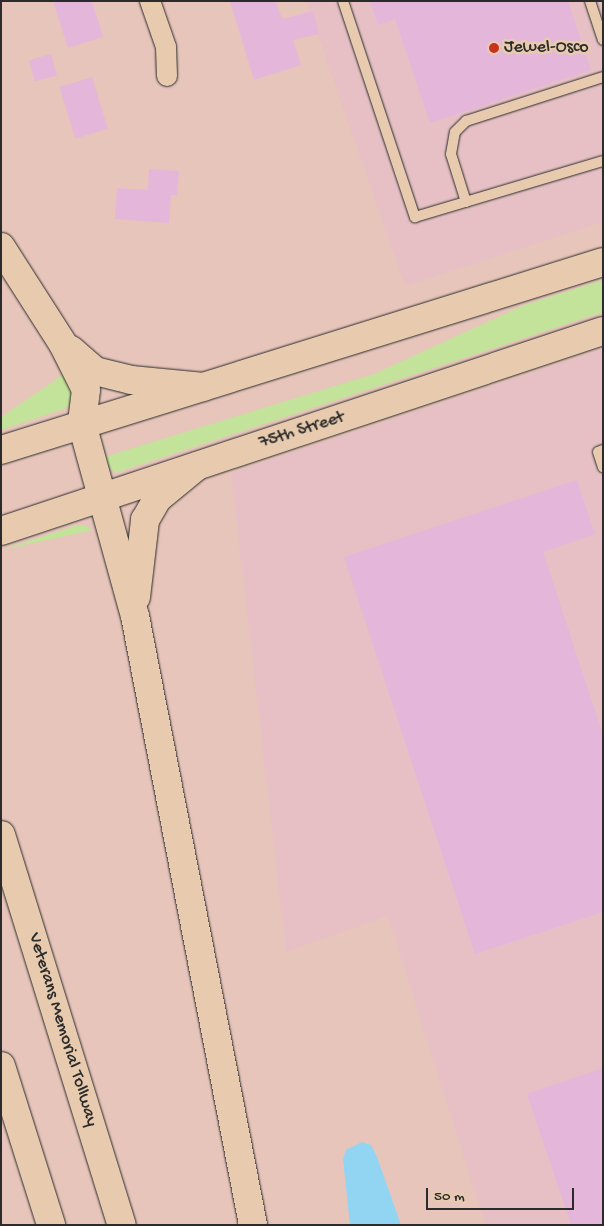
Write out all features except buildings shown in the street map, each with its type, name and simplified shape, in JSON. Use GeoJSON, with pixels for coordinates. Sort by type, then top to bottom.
{"type":"FeatureCollection","features":[{"type":"Feature","properties":{"kind":"main road"},"geometry":{"type":"LineString","coordinates":[[1,247],[63,344],[86,390],[82,424],[135,616],[253,1225]]}},
{"type":"Feature","properties":{"kind":"main road"},"geometry":{"type":"LineString","coordinates":[[1,450],[603,262]]}},
{"type":"Feature","properties":{"kind":"main road","name":"75th Street"},"geometry":{"type":"LineString","coordinates":[[1,531],[603,331]]}},
{"type":"Feature","properties":{"kind":"main road"},"geometry":{"type":"LineString","coordinates":[[63,344],[95,371],[132,380],[202,387]]}},
{"type":"Feature","properties":{"kind":"main road"},"geometry":{"type":"LineString","coordinates":[[135,616],[145,520],[157,499],[197,466]]}},
{"type":"Feature","properties":{"kind":"main road","name":"Veterans Memorial Tollway"},"geometry":{"type":"LineString","coordinates":[[1,835],[122,1225]]}},
{"type":"Feature","properties":{"kind":"main road"},"geometry":{"type":"LineString","coordinates":[[1,1066],[51,1225]]}},
{"type":"Feature","properties":{"kind":"street"},"geometry":{"type":"LineString","coordinates":[[150,1],[166,47],[167,76]]}},
{"type":"Feature","properties":{"kind":"lane"},"geometry":{"type":"LineString","coordinates":[[343,1],[415,217],[603,161]]}},
{"type":"Feature","properties":{"kind":"lane"},"geometry":{"type":"LineString","coordinates":[[590,1],[603,40]]}},
{"type":"Feature","properties":{"kind":"lane"},"geometry":{"type":"LineString","coordinates":[[466,202],[451,154],[455,132],[466,121],[603,77]]}},
{"type":"Feature","properties":{"kind":"lane"},"geometry":{"type":"LineString","coordinates":[[603,450],[598,452],[603,467]]}},
{"type":"Feature","properties":{"kind":"shaded area"},"geometry":{"type":"Polygon","coordinates":[[[306,1],[603,1],[603,222],[405,286],[306,1]]]}},
{"type":"Feature","properties":{"kind":"shaded area"},"geometry":{"type":"Polygon","coordinates":[[[603,349],[603,1225],[485,1225],[388,916],[286,952],[231,473],[603,349]]]}},
{"type":"Feature","properties":{"kind":"green space"},"geometry":{"type":"Polygon","coordinates":[[[603,280],[603,312],[115,473],[105,461],[107,456],[374,374],[524,305],[603,280]]]}},
{"type":"Feature","properties":{"kind":"green space"},"geometry":{"type":"Polygon","coordinates":[[[67,372],[76,386],[73,402],[64,409],[1,430],[1,417],[67,372]]]}},
{"type":"Feature","properties":{"kind":"green space"},"geometry":{"type":"Polygon","coordinates":[[[84,525],[93,530],[1,550],[74,526],[84,525]]]}},
{"type":"Feature","properties":{"kind":"water"},"geometry":{"type":"Polygon","coordinates":[[[362,1142],[371,1145],[377,1157],[401,1225],[350,1225],[343,1159],[346,1150],[362,1142]]]}},
{"type":"Feature","properties":{"kind":"place","name":"Jewel-Osco"},"geometry":{"type":"Point","coordinates":[494,48]}}]}
